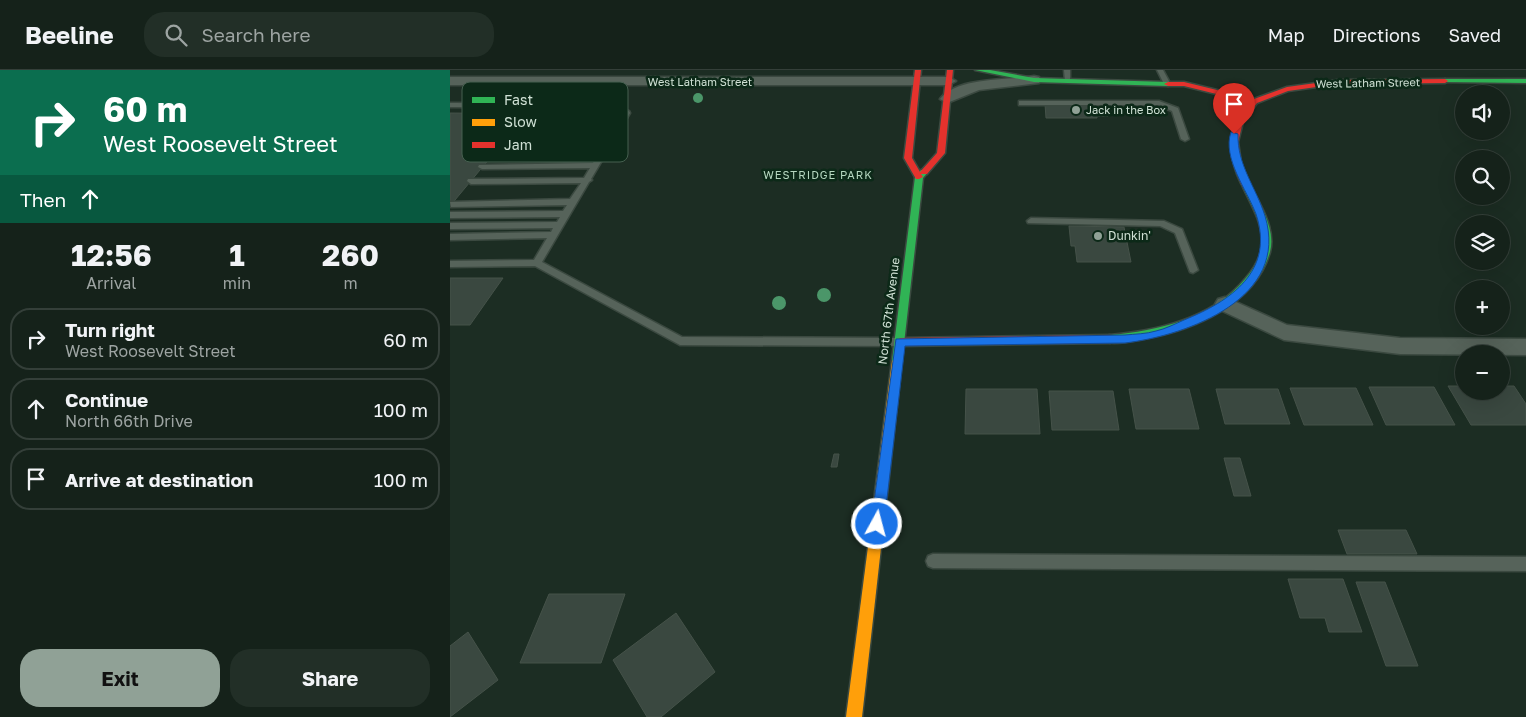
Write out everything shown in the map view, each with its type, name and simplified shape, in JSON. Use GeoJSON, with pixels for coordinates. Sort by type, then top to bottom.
{"type":"FeatureCollection","features":[{"type":"Feature","properties":{"kind":"street"},"geometry":{"type":"LineString","coordinates":[[978,70],[1034,80]]}},
{"type":"Feature","properties":{"kind":"street"},"geometry":{"type":"LineString","coordinates":[[917,76],[908,158],[919,177],[941,153],[950,75]]}},
{"type":"Feature","properties":{"kind":"street","name":"West Latham Street"},"geometry":{"type":"LineString","coordinates":[[450,81],[950,75]]}},
{"type":"Feature","properties":{"kind":"street"},"geometry":{"type":"LineString","coordinates":[[900,342],[1125,339],[1158,335],[1217,311],[1250,284],[1258,273],[1265,253],[1266,241],[1260,215],[1238,164],[1234,146],[1236,124],[1254,101],[1212,89],[1166,82],[1067,75],[1015,85],[970,87],[947,99]]}},
{"type":"Feature","properties":{"kind":"street","name":"West Latham Street"},"geometry":{"type":"LineString","coordinates":[[1254,101],[1307,84],[1338,82],[1526,82]]}},
{"type":"Feature","properties":{"kind":"street","name":"North 67th Avenue"},"geometry":{"type":"LineString","coordinates":[[854,717],[919,177]]}},
{"type":"Feature","properties":{"kind":"street"},"geometry":{"type":"LineString","coordinates":[[1231,300],[1284,332],[1400,346],[1526,347]]}},
{"type":"Feature","properties":{"kind":"lane"},"geometry":{"type":"LineString","coordinates":[[1160,70],[1166,82]]}},
{"type":"Feature","properties":{"kind":"lane"},"geometry":{"type":"LineString","coordinates":[[1022,103],[1159,103],[1175,110],[1185,139]]}},
{"type":"Feature","properties":{"kind":"lane"},"geometry":{"type":"LineString","coordinates":[[537,263],[598,162]]}},
{"type":"Feature","properties":{"kind":"lane"},"geometry":{"type":"LineString","coordinates":[[482,167],[596,165]]}},
{"type":"Feature","properties":{"kind":"lane"},"geometry":{"type":"LineString","coordinates":[[471,181],[588,180]]}},
{"type":"Feature","properties":{"kind":"lane"},"geometry":{"type":"LineString","coordinates":[[451,204],[574,202]]}},
{"type":"Feature","properties":{"kind":"lane"},"geometry":{"type":"LineString","coordinates":[[450,215],[567,214]]}},
{"type":"Feature","properties":{"kind":"lane"},"geometry":{"type":"LineString","coordinates":[[1031,221],[1161,222],[1180,231],[1193,270]]}},
{"type":"Feature","properties":{"kind":"lane"},"geometry":{"type":"LineString","coordinates":[[450,226],[560,225]]}},
{"type":"Feature","properties":{"kind":"lane"},"geometry":{"type":"LineString","coordinates":[[450,237],[554,235]]}},
{"type":"Feature","properties":{"kind":"lane"},"geometry":{"type":"LineString","coordinates":[[450,264],[537,263],[680,341],[900,342]]}},
{"type":"Feature","properties":{"kind":"lane"},"geometry":{"type":"LineString","coordinates":[[933,561],[1526,564]]}},
{"type":"Feature","properties":{"kind":"building","name":"Jack in the Box"},"geometry":{"type":"Polygon","coordinates":[[[1045,104],[1106,105],[1108,116],[1097,116],[1097,118],[1046,118],[1045,104]]]}},
{"type":"Feature","properties":{"kind":"building"},"geometry":{"type":"Polygon","coordinates":[[[450,113],[462,113],[462,162],[487,162],[450,206],[450,113]]]}},
{"type":"Feature","properties":{"kind":"building","name":"Dunkin'"},"geometry":{"type":"Polygon","coordinates":[[[1069,226],[1124,227],[1131,262],[1077,262],[1075,246],[1071,246],[1069,226]]]}},
{"type":"Feature","properties":{"kind":"building"},"geometry":{"type":"Polygon","coordinates":[[[450,278],[503,278],[470,325],[450,325],[450,278]]]}},
{"type":"Feature","properties":{"kind":"building"},"geometry":{"type":"Polygon","coordinates":[[[1448,386],[1455,386],[1455,398],[1448,386]]]}},
{"type":"Feature","properties":{"kind":"building"},"geometry":{"type":"Polygon","coordinates":[[[1510,386],[1514,386],[1526,404],[1526,425],[1471,425],[1456,400],[1510,400],[1510,386]]]}},
{"type":"Feature","properties":{"kind":"building"},"geometry":{"type":"Polygon","coordinates":[[[1369,387],[1434,387],[1455,425],[1386,425],[1369,387]]]}},
{"type":"Feature","properties":{"kind":"building"},"geometry":{"type":"Polygon","coordinates":[[[1290,388],[1356,388],[1373,425],[1304,425],[1290,388]]]}},
{"type":"Feature","properties":{"kind":"building"},"geometry":{"type":"Polygon","coordinates":[[[966,389],[1037,389],[1040,434],[965,434],[966,389]]]}},
{"type":"Feature","properties":{"kind":"building"},"geometry":{"type":"Polygon","coordinates":[[[1129,389],[1189,389],[1199,429],[1136,429],[1129,389]]]}},
{"type":"Feature","properties":{"kind":"building"},"geometry":{"type":"Polygon","coordinates":[[[1216,389],[1278,389],[1290,424],[1225,424],[1216,389]]]}},
{"type":"Feature","properties":{"kind":"building"},"geometry":{"type":"Polygon","coordinates":[[[1049,391],[1113,391],[1119,430],[1052,430],[1049,391]]]}},
{"type":"Feature","properties":{"kind":"building"},"geometry":{"type":"Polygon","coordinates":[[[834,454],[839,454],[837,467],[831,467],[834,454]]]}},
{"type":"Feature","properties":{"kind":"building"},"geometry":{"type":"Polygon","coordinates":[[[1224,458],[1240,458],[1251,496],[1234,496],[1224,458]]]}},
{"type":"Feature","properties":{"kind":"building"},"geometry":{"type":"Polygon","coordinates":[[[1338,530],[1406,530],[1417,554],[1347,554],[1338,530]]]}},
{"type":"Feature","properties":{"kind":"building"},"geometry":{"type":"Polygon","coordinates":[[[1288,579],[1343,579],[1362,632],[1329,632],[1325,618],[1300,618],[1288,579]]]}},
{"type":"Feature","properties":{"kind":"building"},"geometry":{"type":"Polygon","coordinates":[[[1356,582],[1385,582],[1418,666],[1386,666],[1356,582]]]}},
{"type":"Feature","properties":{"kind":"building"},"geometry":{"type":"Polygon","coordinates":[[[549,594],[625,594],[601,663],[520,663],[549,594]]]}},
{"type":"Feature","properties":{"kind":"building"},"geometry":{"type":"Polygon","coordinates":[[[676,613],[715,672],[661,717],[647,717],[613,660],[676,613]]]}},
{"type":"Feature","properties":{"kind":"building"},"geometry":{"type":"Polygon","coordinates":[[[468,632],[498,680],[450,717],[450,646],[468,632]]]}},
{"type":"Feature","properties":{"kind":"traffic: fast"},"geometry":{"type":"LineString","coordinates":[[978,70],[1034,80],[1168,84]]}},
{"type":"Feature","properties":{"kind":"traffic: fast"},"geometry":{"type":"LineString","coordinates":[[1445,81],[1526,81]]}},
{"type":"Feature","properties":{"kind":"traffic: fast"},"geometry":{"type":"LineString","coordinates":[[897,361],[919,177],[924,172]]}},
{"type":"Feature","properties":{"kind":"traffic: fast"},"geometry":{"type":"LineString","coordinates":[[1110,339],[1154,333],[1178,326],[1202,317],[1223,305],[1242,290],[1256,272],[1265,252],[1266,244],[1262,218],[1247,187]]}},
{"type":"Feature","properties":{"kind":"traffic: slow"},"geometry":{"type":"LineString","coordinates":[[854,717],[897,361]]}},
{"type":"Feature","properties":{"kind":"traffic: jam"},"geometry":{"type":"LineString","coordinates":[[918,70],[908,158],[919,177]]}},
{"type":"Feature","properties":{"kind":"traffic: jam"},"geometry":{"type":"LineString","coordinates":[[924,172],[941,153],[950,70]]}},
{"type":"Feature","properties":{"kind":"traffic: jam"},"geometry":{"type":"LineString","coordinates":[[1168,84],[1184,84],[1254,101],[1287,89],[1338,82],[1445,81]]}},
{"type":"Feature","properties":{"kind":"traffic: jam"},"geometry":{"type":"LineString","coordinates":[[1247,187],[1237,163],[1234,142],[1239,122],[1254,101]]}},
{"type":"Feature","properties":{"kind":"traffic: jam"},"geometry":{"type":"LineString","coordinates":[[900,342],[1110,339]]}},
{"type":"Feature","properties":{"kind":"place","name":"Jack in the Box"},"geometry":{"type":"Point","coordinates":[1076,110]}},
{"type":"Feature","properties":{"kind":"place","name":"Dunkin'"},"geometry":{"type":"Point","coordinates":[1098,236]}},
{"type":"Feature","properties":{"kind":"district","name":"WESTRIDGE PARK"},"geometry":{"type":"Point","coordinates":[818,175]}},
{"type":"Feature","properties":{"kind":"route"},"geometry":{"type":"LineString","coordinates":[[877,524],[900,342],[1125,339],[1158,335],[1217,311],[1250,284],[1262,264],[1265,253],[1265,231],[1238,164],[1234,146],[1234,134]]}}]}
